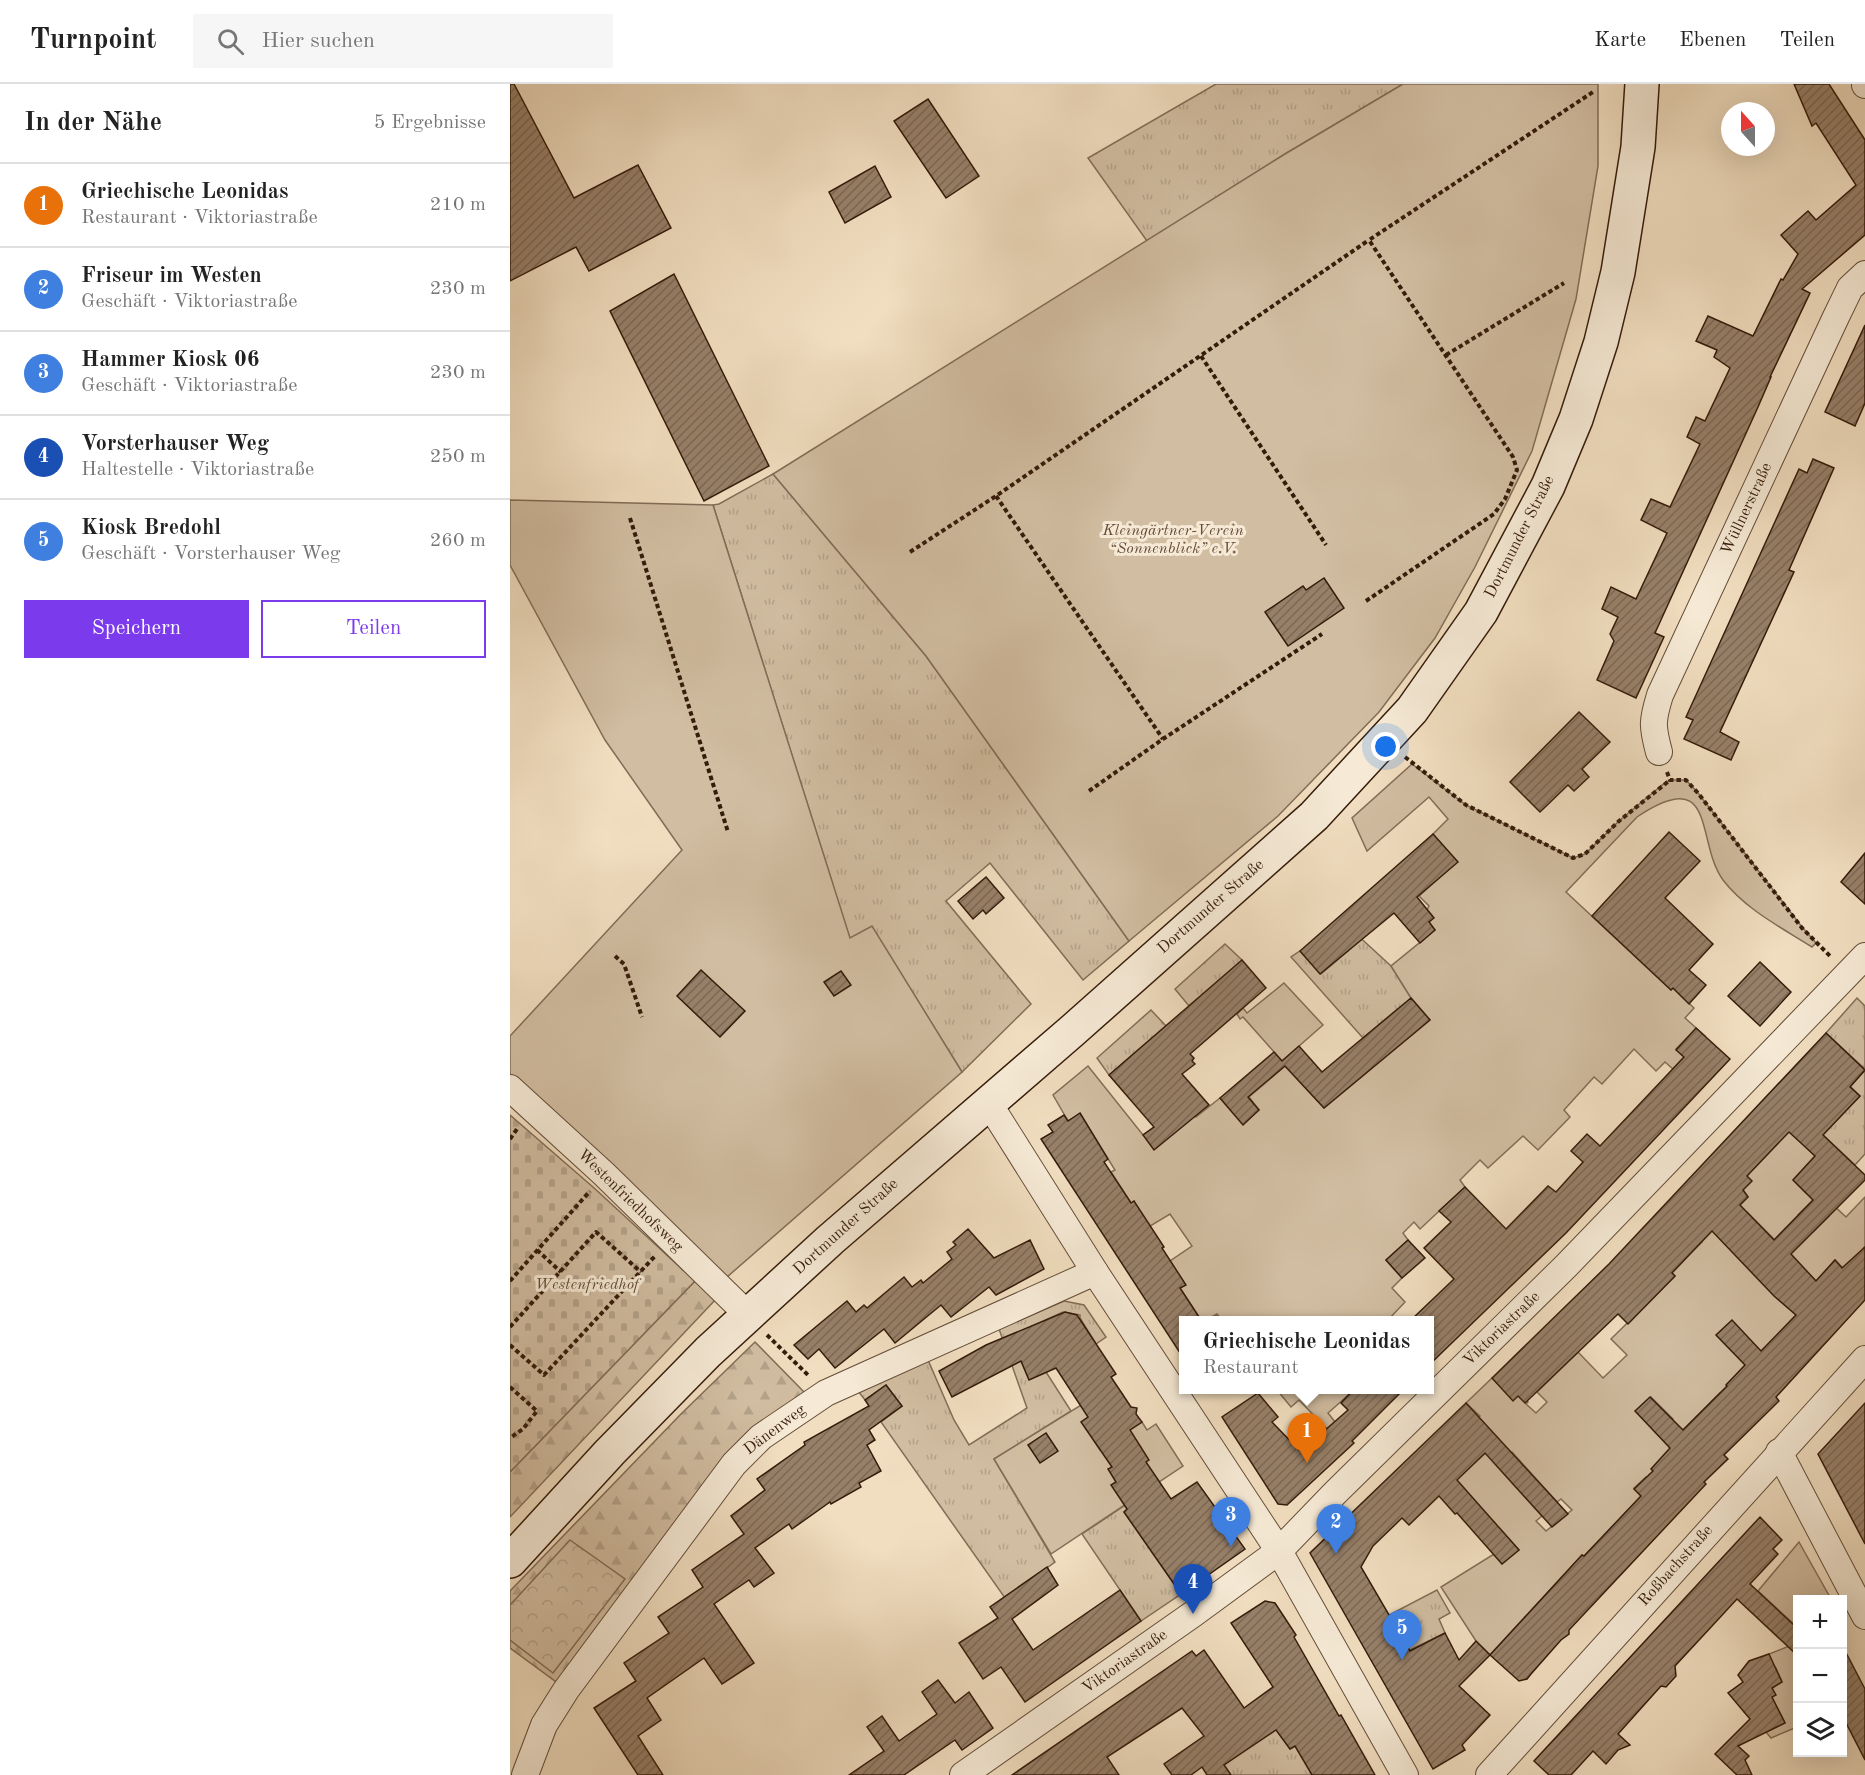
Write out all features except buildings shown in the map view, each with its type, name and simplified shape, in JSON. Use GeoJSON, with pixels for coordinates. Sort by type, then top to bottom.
{"type":"FeatureCollection","features":[{"type":"Feature","properties":{"kind":"main road","name":"Dortmunder Straße"},"geometry":{"type":"LineString","coordinates":[[510,1561],[657,1403],[708,1352],[830,1240],[1314,816],[1388,739],[1412,710],[1481,612],[1548,486],[1576,419],[1601,342],[1618,272],[1638,147],[1642,84]]}},
{"type":"Feature","properties":{"kind":"street","name":"Wüllnerstraße"},"geometry":{"type":"LineString","coordinates":[[1659,752],[1653,728],[1660,695],[1840,308],[1850,288],[1865,274]]}},
{"type":"Feature","properties":{"kind":"street","name":"Viktoriastraße"},"geometry":{"type":"LineString","coordinates":[[963,1775],[1279,1551],[1566,1266],[1865,956]]}},
{"type":"Feature","properties":{"kind":"street","name":"Westenfriedhofsweg"},"geometry":{"type":"LineString","coordinates":[[510,1088],[604,1174],[748,1316]]}},
{"type":"Feature","properties":{"kind":"street"},"geometry":{"type":"LineString","coordinates":[[988,1102],[1095,1272],[1279,1551],[1405,1775]]}},
{"type":"Feature","properties":{"kind":"street","name":"Dänenweg"},"geometry":{"type":"LineString","coordinates":[[525,1775],[543,1725],[566,1690],[734,1464],[761,1437],[826,1393],[1095,1272]]}},
{"type":"Feature","properties":{"kind":"street","name":"Roßbachstraße"},"geometry":{"type":"LineString","coordinates":[[1489,1775],[1865,1359]]}},
{"type":"Feature","properties":{"kind":"street"},"geometry":{"type":"LineString","coordinates":[[1779,1452],[1865,1616]]}},
{"type":"Feature","properties":{"kind":"path"},"geometry":{"type":"LineString","coordinates":[[910,552],[1202,356],[1369,240],[1593,92]]}},
{"type":"Feature","properties":{"kind":"path"},"geometry":{"type":"LineString","coordinates":[[1366,601],[1494,514],[1505,499],[1517,470],[1513,457],[1369,240]]}},
{"type":"Feature","properties":{"kind":"path"},"geometry":{"type":"LineString","coordinates":[[1446,355],[1564,284]]}},
{"type":"Feature","properties":{"kind":"path"},"geometry":{"type":"LineString","coordinates":[[1202,356],[1326,545]]}},
{"type":"Feature","properties":{"kind":"path"},"geometry":{"type":"LineString","coordinates":[[996,496],[1163,739]]}},
{"type":"Feature","properties":{"kind":"path"},"geometry":{"type":"LineString","coordinates":[[630,518],[728,832]]}},
{"type":"Feature","properties":{"kind":"path"},"geometry":{"type":"LineString","coordinates":[[1089,791],[1322,634]]}},
{"type":"Feature","properties":{"kind":"path"},"geometry":{"type":"LineString","coordinates":[[1388,739],[1412,764],[1466,805],[1573,858],[1585,854],[1619,821],[1670,780],[1686,780],[1802,927],[1848,974]]}},
{"type":"Feature","properties":{"kind":"path"},"geometry":{"type":"LineString","coordinates":[[1659,752],[1670,780]]}},
{"type":"Feature","properties":{"kind":"path"},"geometry":{"type":"LineString","coordinates":[[615,956],[624,964],[642,1017]]}},
{"type":"Feature","properties":{"kind":"path"},"geometry":{"type":"LineString","coordinates":[[510,1122],[519,1129],[510,1139]]}},
{"type":"Feature","properties":{"kind":"path"},"geometry":{"type":"LineString","coordinates":[[510,1281],[604,1174]]}},
{"type":"Feature","properties":{"kind":"path"},"geometry":{"type":"LineString","coordinates":[[510,1327],[596,1232],[640,1272]]}},
{"type":"Feature","properties":{"kind":"path"},"geometry":{"type":"LineString","coordinates":[[537,1251],[561,1272]]}},
{"type":"Feature","properties":{"kind":"path"},"geometry":{"type":"LineString","coordinates":[[510,1345],[543,1375],[657,1254]]}},
{"type":"Feature","properties":{"kind":"path"},"geometry":{"type":"LineString","coordinates":[[748,1316],[826,1393]]}},
{"type":"Feature","properties":{"kind":"path"},"geometry":{"type":"LineString","coordinates":[[510,1387],[537,1411],[523,1429],[510,1437]]}},
{"type":"Feature","properties":{"kind":"green space"},"geometry":{"type":"Polygon","coordinates":[[[1216,84],[1403,84],[1285,154],[1147,241],[1088,158],[1216,84]]]}},
{"type":"Feature","properties":{"kind":"green space","name":"Kleingärtner-Verein “Sonnenblick” e.V."},"geometry":{"type":"Polygon","coordinates":[[[1403,84],[1598,84],[1598,166],[1576,299],[1532,451],[1475,567],[1435,638],[1379,712],[1278,816],[1129,941],[926,656],[773,474],[1285,154],[1403,84]]]}},
{"type":"Feature","properties":{"kind":"green space"},"geometry":{"type":"Polygon","coordinates":[[[773,474],[926,656],[1129,941],[1083,980],[990,863],[946,901],[1031,1004],[962,1072],[872,927],[850,939],[713,505],[719,504],[773,474]]]}},
{"type":"Feature","properties":{"kind":"green space"},"geometry":{"type":"Polygon","coordinates":[[[510,500],[713,505],[850,938],[872,926],[962,1072],[727,1277],[510,1088],[510,1036],[682,850],[605,740],[510,565],[510,500]]]}},
{"type":"Feature","properties":{"kind":"green space"},"geometry":{"type":"Polygon","coordinates":[[[1412,764],[1466,805],[1573,858],[1585,854],[1619,821],[1662,785],[1670,780],[1686,780],[1816,943],[1812,947],[1776,925],[1742,900],[1723,880],[1709,847],[1700,814],[1692,803],[1681,799],[1663,803],[1637,817],[1566,892],[1671,990],[1673,988],[1694,1008],[1685,1018],[1705,1036],[1694,1047],[1688,1037],[1676,1049],[1684,1057],[1673,1069],[1665,1062],[1656,1071],[1634,1049],[1602,1084],[1594,1077],[1564,1110],[1570,1117],[1538,1150],[1523,1136],[1488,1168],[1480,1160],[1460,1180],[1465,1187],[1420,1229],[1414,1222],[1403,1233],[1408,1240],[1386,1260],[1402,1278],[1392,1288],[1405,1302],[1392,1316],[1219,1316],[1217,1314],[1198,1316],[1180,1288],[1185,1285],[1170,1261],[1192,1246],[1170,1214],[1147,1228],[1134,1201],[1131,1203],[1111,1172],[1115,1170],[1080,1114],[1068,1121],[1053,1095],[1088,1066],[1143,1135],[1185,1104],[1196,1117],[1220,1098],[1243,1124],[1259,1110],[1249,1097],[1285,1066],[1324,1108],[1430,1020],[1411,998],[1391,966],[1435,930],[1429,922],[1433,918],[1427,910],[1429,906],[1419,896],[1457,862],[1433,834],[1448,819],[1429,797],[1367,851],[1352,818],[1412,764]]]}},
{"type":"Feature","properties":{"kind":"green space"},"geometry":{"type":"Polygon","coordinates":[[[1354,932],[1391,966],[1411,998],[1363,1038],[1291,957],[1300,951],[1321,974],[1349,950],[1354,932]]]}},
{"type":"Feature","properties":{"kind":"green space"},"geometry":{"type":"Polygon","coordinates":[[[1225,944],[1242,960],[1189,1006],[1175,989],[1225,944]]]}},
{"type":"Feature","properties":{"kind":"green space"},"geometry":{"type":"Polygon","coordinates":[[[1284,983],[1323,1025],[1282,1061],[1243,1017],[1240,1019],[1237,1014],[1243,1008],[1247,1013],[1284,983]]]}},
{"type":"Feature","properties":{"kind":"green space"},"geometry":{"type":"Polygon","coordinates":[[[1857,998],[1865,1006],[1865,1069],[1826,1033],[1857,998]]]}},
{"type":"Feature","properties":{"kind":"green space"},"geometry":{"type":"Polygon","coordinates":[[[1151,1010],[1166,1026],[1109,1075],[1097,1058],[1151,1010]]]}},
{"type":"Feature","properties":{"kind":"green space"},"geometry":{"type":"Polygon","coordinates":[[[1865,1070],[1865,1154],[1855,1165],[1822,1134],[1860,1096],[1850,1086],[1865,1070]]]}},
{"type":"Feature","properties":{"kind":"green space","name":"Westenfriedhof"},"geometry":{"type":"Polygon","coordinates":[[[510,1115],[593,1187],[695,1281],[510,1472],[510,1115]]]}},
{"type":"Feature","properties":{"kind":"green space"},"geometry":{"type":"Polygon","coordinates":[[[1786,1127],[1815,1156],[1793,1180],[1806,1193],[1832,1204],[1846,1217],[1865,1197],[1865,1246],[1863,1249],[1865,1251],[1848,1273],[1835,1260],[1816,1281],[1747,1212],[1720,1239],[1796,1315],[1747,1367],[1727,1384],[1730,1390],[1720,1393],[1670,1443],[1660,1432],[1673,1419],[1651,1397],[1636,1411],[1672,1450],[1650,1480],[1646,1477],[1634,1488],[1641,1496],[1584,1557],[1582,1555],[1490,1655],[1476,1641],[1441,1587],[1494,1554],[1502,1564],[1519,1550],[1456,1480],[1491,1448],[1478,1418],[1480,1416],[1466,1403],[1492,1378],[1513,1400],[1520,1394],[1528,1402],[1526,1404],[1536,1413],[1547,1402],[1537,1392],[1578,1352],[1603,1378],[1627,1355],[1611,1339],[1675,1276],[1667,1268],[1681,1262],[1702,1242],[1693,1232],[1740,1205],[1748,1197],[1743,1190],[1747,1176],[1786,1127]],[[1813,1200],[1798,1215],[1814,1231],[1829,1216],[1813,1200]],[[1512,1452],[1497,1466],[1542,1516],[1536,1521],[1546,1531],[1572,1510],[1561,1499],[1557,1502],[1512,1452]]]}},
{"type":"Feature","properties":{"kind":"green space"},"geometry":{"type":"Polygon","coordinates":[[[698,1278],[717,1298],[510,1517],[510,1472],[698,1278]]]}},
{"type":"Feature","properties":{"kind":"green space"},"geometry":{"type":"Polygon","coordinates":[[[1064,1301],[1084,1305],[1106,1337],[1096,1344],[1080,1315],[1063,1312],[1010,1336],[1029,1379],[1046,1372],[1071,1411],[994,1459],[1055,1562],[1005,1598],[881,1422],[902,1406],[886,1385],[865,1400],[858,1391],[928,1360],[954,1420],[969,1445],[1027,1408],[999,1329],[1064,1301]]]}},
{"type":"Feature","properties":{"kind":"green space"},"geometry":{"type":"Polygon","coordinates":[[[755,1342],[806,1394],[559,1684],[510,1648],[510,1591],[681,1414],[755,1342]]]}},
{"type":"Feature","properties":{"kind":"green space"},"geometry":{"type":"Polygon","coordinates":[[[1115,1384],[1123,1395],[1082,1422],[1100,1450],[1142,1422],[1147,1430],[1156,1424],[1183,1466],[1051,1554],[994,1459],[1115,1384]]]}},
{"type":"Feature","properties":{"kind":"green space"},"geometry":{"type":"Polygon","coordinates":[[[1280,1394],[1349,1394],[1328,1413],[1335,1422],[1327,1429],[1299,1400],[1291,1407],[1280,1394]]]}},
{"type":"Feature","properties":{"kind":"green space"},"geometry":{"type":"Polygon","coordinates":[[[1139,1496],[1141,1500],[1124,1512],[1181,1594],[1141,1621],[1082,1534],[1139,1496]]]}},
{"type":"Feature","properties":{"kind":"green space"},"geometry":{"type":"Polygon","coordinates":[[[570,1540],[625,1579],[553,1673],[510,1640],[510,1605],[570,1540]]]}},
{"type":"Feature","properties":{"kind":"green space"},"geometry":{"type":"Polygon","coordinates":[[[1799,1542],[1829,1595],[1793,1595],[1793,1623],[1758,1591],[1799,1542]]]}},
{"type":"Feature","properties":{"kind":"green space"},"geometry":{"type":"Polygon","coordinates":[[[1437,1590],[1450,1613],[1439,1619],[1445,1633],[1406,1652],[1403,1639],[1389,1615],[1437,1590]]]}},
{"type":"Feature","properties":{"kind":"green space"},"geometry":{"type":"Polygon","coordinates":[[[1793,1645],[1793,1729],[1771,1738],[1766,1732],[1785,1723],[1781,1715],[1759,1725],[1744,1712],[1775,1695],[1772,1688],[1782,1682],[1776,1668],[1764,1656],[1793,1645]]]}},
{"type":"Feature","properties":{"kind":"green space"},"geometry":{"type":"Polygon","coordinates":[[[1276,1729],[1290,1749],[1295,1746],[1335,1775],[1231,1775],[1224,1765],[1276,1729]]]}},
{"type":"Feature","properties":{"kind":"place","name":"Griechische Leonidas"},"geometry":{"type":"Point","coordinates":[1307,1463]}},
{"type":"Feature","properties":{"kind":"place","name":"Hammer Kiosk 06"},"geometry":{"type":"Point","coordinates":[1231,1547]}},
{"type":"Feature","properties":{"kind":"place","name":"Friseur im Westen"},"geometry":{"type":"Point","coordinates":[1336,1554]}},
{"type":"Feature","properties":{"kind":"place","name":"Vorsterhauser Weg"},"geometry":{"type":"Point","coordinates":[1193,1614]}},
{"type":"Feature","properties":{"kind":"place","name":"Kiosk Bredohl"},"geometry":{"type":"Point","coordinates":[1402,1660]}}]}
